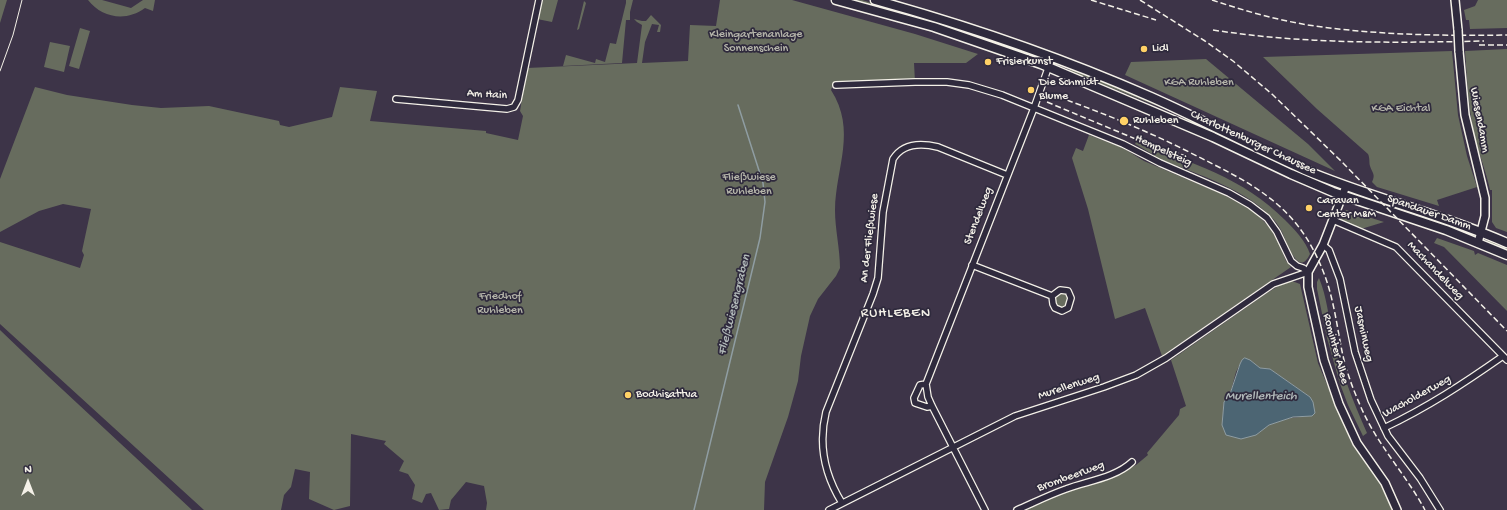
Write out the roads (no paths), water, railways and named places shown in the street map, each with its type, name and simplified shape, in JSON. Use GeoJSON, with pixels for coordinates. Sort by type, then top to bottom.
{"type":"FeatureCollection","features":[{"type":"Feature","properties":{"kind":"main road","name":"Charlottenburger Chaussee"},"geometry":{"type":"LineString","coordinates":[[836,0],[958,35],[1049,67],[1170,118],[1342,196]]}},
{"type":"Feature","properties":{"kind":"main road","name":"Charlottenburger Chaussee"},"geometry":{"type":"LineString","coordinates":[[875,0],[954,23],[1052,57],[1151,97],[1282,159],[1346,186]]}},
{"type":"Feature","properties":{"kind":"main road","name":"Spandauer Damm"},"geometry":{"type":"LineString","coordinates":[[1346,186],[1482,232],[1507,243]]}},
{"type":"Feature","properties":{"kind":"main road","name":"Spandauer Damm"},"geometry":{"type":"LineString","coordinates":[[1342,196],[1446,230],[1507,255]]}},
{"type":"Feature","properties":{"kind":"street","name":"Am Hain"},"geometry":{"type":"LineString","coordinates":[[396,99],[507,109],[514,107],[517,104],[539,0]]}},
{"type":"Feature","properties":{"kind":"street","name":"Wiesendamm"},"geometry":{"type":"LineString","coordinates":[[1455,0],[1465,114],[1485,198],[1485,216],[1478,243]]}},
{"type":"Feature","properties":{"kind":"street","name":"Stendelweg"},"geometry":{"type":"LineString","coordinates":[[932,406],[927,407],[915,403],[914,398],[920,385],[926,384],[1034,108],[1052,57]]}},
{"type":"Feature","properties":{"kind":"street","name":"Hempelsteig"},"geometry":{"type":"LineString","coordinates":[[836,85],[947,82],[990,90],[1123,144],[1145,156],[1229,193],[1250,205],[1267,218],[1277,232],[1291,261],[1308,272]]}},
{"type":"Feature","properties":{"kind":"street","name":"An der Fließwiese"},"geometry":{"type":"LineString","coordinates":[[842,503],[831,484],[825,466],[822,447],[823,423],[830,401],[878,278],[884,212],[893,159],[898,153],[907,147],[926,145],[938,147],[1007,175]]}},
{"type":"Feature","properties":{"kind":"street"},"geometry":{"type":"LineString","coordinates":[[1308,272],[1322,245],[1346,186]]}},
{"type":"Feature","properties":{"kind":"street","name":"Machandelweg"},"geometry":{"type":"LineString","coordinates":[[1333,220],[1396,247],[1505,358]]}},
{"type":"Feature","properties":{"kind":"street","name":"Jasminweg"},"geometry":{"type":"LineString","coordinates":[[1322,245],[1329,250],[1340,279],[1359,367],[1371,400],[1384,428]]}},
{"type":"Feature","properties":{"kind":"street"},"geometry":{"type":"LineString","coordinates":[[972,265],[1052,296]]}},
{"type":"Feature","properties":{"kind":"street","name":"Murellenweg"},"geometry":{"type":"LineString","coordinates":[[829,510],[1015,416],[1136,375],[1166,358],[1273,284],[1308,272]]}},
{"type":"Feature","properties":{"kind":"street","name":"Rominter Allee"},"geometry":{"type":"LineString","coordinates":[[1308,272],[1308,287],[1324,360],[1339,404],[1357,443],[1385,483],[1397,510]]}},
{"type":"Feature","properties":{"kind":"street","name":"Wacholderweg"},"geometry":{"type":"LineString","coordinates":[[1440,510],[1420,478],[1384,428],[1416,413],[1505,358]]}},
{"type":"Feature","properties":{"kind":"street"},"geometry":{"type":"LineString","coordinates":[[926,384],[928,397],[932,406],[985,510]]}},
{"type":"Feature","properties":{"kind":"street","name":"Brombeerweg"},"geometry":{"type":"LineString","coordinates":[[1017,510],[1052,494],[1116,472],[1127,467],[1132,462]]}},
{"type":"Feature","properties":{"kind":"water","name":"Murellenteich"},"geometry":{"type":"Polygon","coordinates":[[[1245,358],[1260,368],[1270,369],[1310,397],[1313,402],[1315,413],[1312,416],[1293,417],[1269,425],[1256,435],[1241,439],[1226,435],[1222,425],[1224,402],[1230,394],[1240,364],[1245,358]]]}},
{"type":"Feature","properties":{"kind":"waterway","name":"Fließwiesengraben"},"geometry":{"type":"LineString","coordinates":[[694,510],[760,238],[765,202],[763,183],[738,105]]}},
{"type":"Feature","properties":{"kind":"tram line"},"geometry":{"type":"LineString","coordinates":[[0,71],[13,35],[22,0]]}},
{"type":"Feature","properties":{"kind":"railway"},"geometry":{"type":"LineString","coordinates":[[1091,0],[1156,20]]}},
{"type":"Feature","properties":{"kind":"railway"},"geometry":{"type":"LineString","coordinates":[[1140,0],[1205,41],[1233,61],[1273,95],[1341,161],[1507,331]]}},
{"type":"Feature","properties":{"kind":"railway"},"geometry":{"type":"LineString","coordinates":[[1212,0],[1250,12],[1302,24],[1339,29],[1411,34],[1507,35]]}},
{"type":"Feature","properties":{"kind":"railway"},"geometry":{"type":"LineString","coordinates":[[1213,30],[1247,35],[1348,42],[1484,41]]}},
{"type":"Feature","properties":{"kind":"railway"},"geometry":{"type":"LineString","coordinates":[[1479,45],[1507,45]]}},
{"type":"Feature","properties":{"kind":"railway"},"geometry":{"type":"LineString","coordinates":[[1050,94],[1120,121],[1189,152],[1251,185],[1269,197],[1285,211],[1312,247],[1327,281],[1350,381],[1360,405],[1383,446],[1425,510]]}},
{"type":"Feature","properties":{"kind":"railway"},"geometry":{"type":"LineString","coordinates":[[1047,102],[1138,140],[1189,157]]}},
{"type":"Feature","properties":{"kind":"place","name":"Lidl"},"geometry":{"type":"Point","coordinates":[1144,49]}},
{"type":"Feature","properties":{"kind":"place","name":"Frisierkunst"},"geometry":{"type":"Point","coordinates":[988,62]}},
{"type":"Feature","properties":{"kind":"place","name":"Die Schmidt Blume"},"geometry":{"type":"Point","coordinates":[1031,90]}},
{"type":"Feature","properties":{"kind":"place","name":"Ruhleben"},"geometry":{"type":"Point","coordinates":[1124,121]}},
{"type":"Feature","properties":{"kind":"place","name":"Caravan Center M&M"},"geometry":{"type":"Point","coordinates":[1309,208]}},
{"type":"Feature","properties":{"kind":"place","name":"Bodhisattva"},"geometry":{"type":"Point","coordinates":[628,395]}},
{"type":"Feature","properties":{"kind":"district","name":"RUHLEBEN"},"geometry":{"type":"Point","coordinates":[896,314]}},
{"type":"Feature","properties":{"kind":"park label","name":"Kleingartenanlage Sonnenschein"},"geometry":{"type":"Point","coordinates":[756,42]}},
{"type":"Feature","properties":{"kind":"park label","name":"KGA Ruhleben"},"geometry":{"type":"Point","coordinates":[1199,83]}},
{"type":"Feature","properties":{"kind":"park label","name":"KGA Eichtal"},"geometry":{"type":"Point","coordinates":[1401,109]}},
{"type":"Feature","properties":{"kind":"park label","name":"Fließwiese Ruhleben"},"geometry":{"type":"Point","coordinates":[749,185]}},
{"type":"Feature","properties":{"kind":"park label","name":"Friedhof Ruhleben"},"geometry":{"type":"Point","coordinates":[500,304]}}]}
